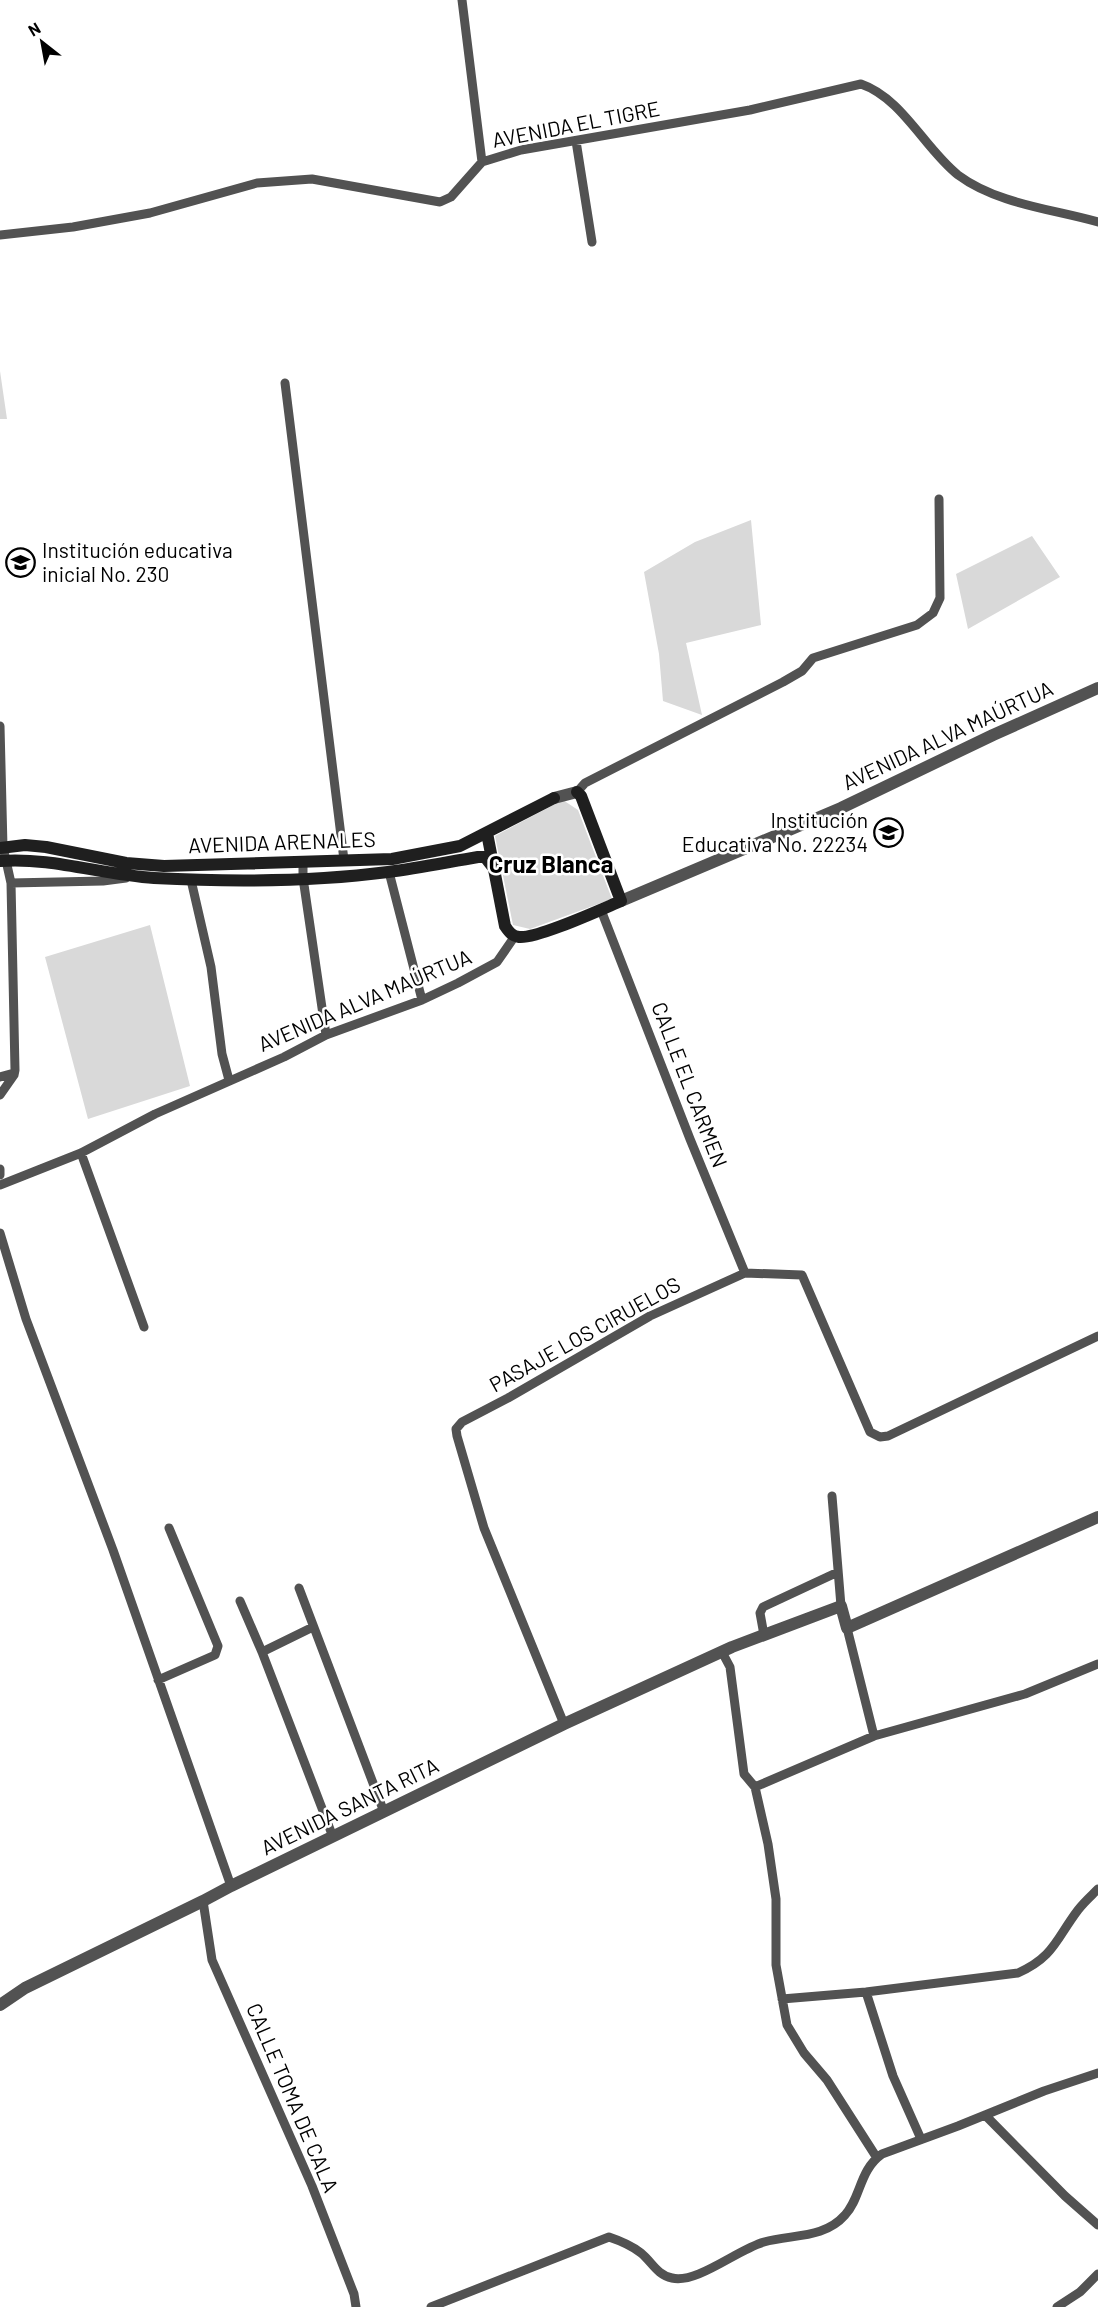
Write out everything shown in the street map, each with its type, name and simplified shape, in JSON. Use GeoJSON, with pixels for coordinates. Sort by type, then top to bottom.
{"type":"FeatureCollection","features":[{"type":"Feature","properties":{"kind":"main road"},"geometry":{"type":"LineString","coordinates":[[577,792],[581,796],[621,901]]}},
{"type":"Feature","properties":{"kind":"main road","name":"AVENIDA ARENALES"},"geometry":{"type":"LineString","coordinates":[[2,848],[46,847],[126,862],[164,866],[392,859],[460,846],[554,798]]}},
{"type":"Feature","properties":{"kind":"main road"},"geometry":{"type":"LineString","coordinates":[[487,833],[505,926],[515,936]]}},
{"type":"Feature","properties":{"kind":"main road","name":"AVENIDA ARENALES"},"geometry":{"type":"LineString","coordinates":[[3,861],[20,860],[135,877],[191,880],[303,878],[389,872],[478,857],[485,857],[492,866]]}},
{"type":"Feature","properties":{"kind":"main road","name":"AVENIDA ALVA MAÚRTUA"},"geometry":{"type":"LineString","coordinates":[[515,936],[534,936],[621,901]]}},
{"type":"Feature","properties":{"kind":"street"},"geometry":{"type":"LineString","coordinates":[[462,0],[482,162]]}},
{"type":"Feature","properties":{"kind":"street","name":"AVENIDA EL TIGRE"},"geometry":{"type":"LineString","coordinates":[[0,235],[73,227],[150,213],[257,183],[312,179],[440,202],[451,197],[482,162],[521,150],[750,110],[861,84],[873,88],[917,128],[934,152],[978,188],[999,196],[1098,222]]}},
{"type":"Feature","properties":{"kind":"street"},"geometry":{"type":"LineString","coordinates":[[576,141],[592,242]]}},
{"type":"Feature","properties":{"kind":"street"},"geometry":{"type":"LineString","coordinates":[[285,383],[344,860]]}},
{"type":"Feature","properties":{"kind":"street"},"geometry":{"type":"LineString","coordinates":[[554,798],[577,792],[585,783],[783,682],[802,671],[813,658],[917,624],[933,613],[940,598],[939,499]]}},
{"type":"Feature","properties":{"kind":"street","name":"AVENIDA ALVA MAÚRTUA"},"geometry":{"type":"LineString","coordinates":[[621,901],[841,808],[993,735],[1098,688]]}},
{"type":"Feature","properties":{"kind":"street"},"geometry":{"type":"LineString","coordinates":[[0,726],[2,848],[3,861],[11,883],[14,1073],[0,1095]]}},
{"type":"Feature","properties":{"kind":"street"},"geometry":{"type":"LineString","coordinates":[[303,862],[303,878],[326,1035]]}},
{"type":"Feature","properties":{"kind":"street"},"geometry":{"type":"LineString","coordinates":[[389,872],[422,1000]]}},
{"type":"Feature","properties":{"kind":"street"},"geometry":{"type":"LineString","coordinates":[[11,883],[103,881],[135,877]]}},
{"type":"Feature","properties":{"kind":"street"},"geometry":{"type":"LineString","coordinates":[[191,880],[211,967],[222,1054],[229,1080]]}},
{"type":"Feature","properties":{"kind":"street","name":"CALLE EL CARMEN"},"geometry":{"type":"LineString","coordinates":[[601,910],[745,1273]]}},
{"type":"Feature","properties":{"kind":"street","name":"AVENIDA ALVA MAÚRTUA"},"geometry":{"type":"LineString","coordinates":[[0,1185],[81,1153],[155,1114],[229,1080],[285,1058],[326,1035],[422,1000],[493,965],[509,947],[515,936]]}},
{"type":"Feature","properties":{"kind":"street"},"geometry":{"type":"LineString","coordinates":[[0,1077],[14,1073]]}},
{"type":"Feature","properties":{"kind":"street"},"geometry":{"type":"LineString","coordinates":[[81,1153],[144,1327]]}},
{"type":"Feature","properties":{"kind":"street"},"geometry":{"type":"LineString","coordinates":[[0,1169],[0,1175]]}},
{"type":"Feature","properties":{"kind":"street"},"geometry":{"type":"LineString","coordinates":[[0,1233],[26,1319],[113,1550],[231,1886]]}},
{"type":"Feature","properties":{"kind":"street","name":"PASAJE LOS CIRUELOS"},"geometry":{"type":"LineString","coordinates":[[564,1724],[484,1528],[457,1436],[458,1426],[462,1422],[650,1316],[745,1273],[802,1275],[870,1432],[880,1437],[888,1436],[1098,1336]]}},
{"type":"Feature","properties":{"kind":"street"},"geometry":{"type":"LineString","coordinates":[[832,1496],[841,1606],[874,1737]]}},
{"type":"Feature","properties":{"kind":"street"},"geometry":{"type":"LineString","coordinates":[[846,1628],[1098,1517]]}},
{"type":"Feature","properties":{"kind":"street"},"geometry":{"type":"LineString","coordinates":[[158,1680],[215,1654],[218,1650],[169,1528]]}},
{"type":"Feature","properties":{"kind":"street"},"geometry":{"type":"LineString","coordinates":[[764,1635],[760,1613],[763,1607],[838,1572]]}},
{"type":"Feature","properties":{"kind":"street"},"geometry":{"type":"LineString","coordinates":[[298,1588],[384,1812]]}},
{"type":"Feature","properties":{"kind":"street"},"geometry":{"type":"LineString","coordinates":[[240,1601],[333,1837]]}},
{"type":"Feature","properties":{"kind":"street","name":"AVENIDA SANTA RITA"},"geometry":{"type":"LineString","coordinates":[[0,2005],[25,1988],[564,1724],[722,1652],[841,1606]]}},
{"type":"Feature","properties":{"kind":"street"},"geometry":{"type":"LineString","coordinates":[[262,1652],[313,1628]]}},
{"type":"Feature","properties":{"kind":"street"},"geometry":{"type":"LineString","coordinates":[[722,1652],[730,1667],[744,1774],[755,1787],[768,1844],[776,1899],[776,1965],[787,2025],[796,2042],[827,2080],[877,2158]]}},
{"type":"Feature","properties":{"kind":"street"},"geometry":{"type":"LineString","coordinates":[[755,1787],[874,1737],[1025,1694],[1098,1664]]}},
{"type":"Feature","properties":{"kind":"street"},"geometry":{"type":"LineString","coordinates":[[782,1999],[866,1992],[1018,1973],[1036,1965],[1051,1951],[1079,1908],[1098,1889]]}},
{"type":"Feature","properties":{"kind":"street","name":"CALLE TOMA DE CALA"},"geometry":{"type":"LineString","coordinates":[[203,1901],[212,1960],[312,2186],[354,2294],[356,2307]]}},
{"type":"Feature","properties":{"kind":"street"},"geometry":{"type":"LineString","coordinates":[[866,1992],[893,2076],[921,2139]]}},
{"type":"Feature","properties":{"kind":"street"},"geometry":{"type":"LineString","coordinates":[[431,2307],[609,2237],[624,2242],[642,2254],[664,2276],[686,2279],[697,2276],[727,2258],[764,2242],[813,2235],[830,2226],[846,2215],[865,2174],[877,2158],[889,2151],[1044,2091],[1098,2073]]}},
{"type":"Feature","properties":{"kind":"street"},"geometry":{"type":"LineString","coordinates":[[985,2115],[1065,2196],[1098,2225]]}},
{"type":"Feature","properties":{"kind":"street"},"geometry":{"type":"LineString","coordinates":[[1057,2307],[1080,2292],[1098,2274]]}},
{"type":"Feature","properties":{"kind":"shaded area"},"geometry":{"type":"Polygon","coordinates":[[[0,371],[7,419],[0,419],[0,371]]]}},
{"type":"Feature","properties":{"kind":"shaded area"},"geometry":{"type":"Polygon","coordinates":[[[751,520],[761,625],[686,643],[702,715],[663,701],[659,654],[644,572],[695,542],[751,520]]]}},
{"type":"Feature","properties":{"kind":"shaded area"},"geometry":{"type":"Polygon","coordinates":[[[1032,536],[1060,577],[968,629],[956,574],[1032,536]]]}},
{"type":"Feature","properties":{"kind":"shaded area"},"geometry":{"type":"Polygon","coordinates":[[[563,800],[578,810],[612,899],[530,929],[513,925],[495,836],[563,800]]]}},
{"type":"Feature","properties":{"kind":"shaded area"},"geometry":{"type":"Polygon","coordinates":[[[150,925],[190,1086],[88,1119],[45,957],[150,925]]]}},
{"type":"Feature","properties":{"kind":"place","name":"Institución educativa inicial No. 230"},"geometry":{"type":"Point","coordinates":[21,563]}},
{"type":"Feature","properties":{"kind":"place","name":"Institución Educativa No. 22234"},"geometry":{"type":"Point","coordinates":[889,833]}},
{"type":"Feature","properties":{"kind":"district","name":"Cruz Blanca"},"geometry":{"type":"Point","coordinates":[551,865]}}]}
